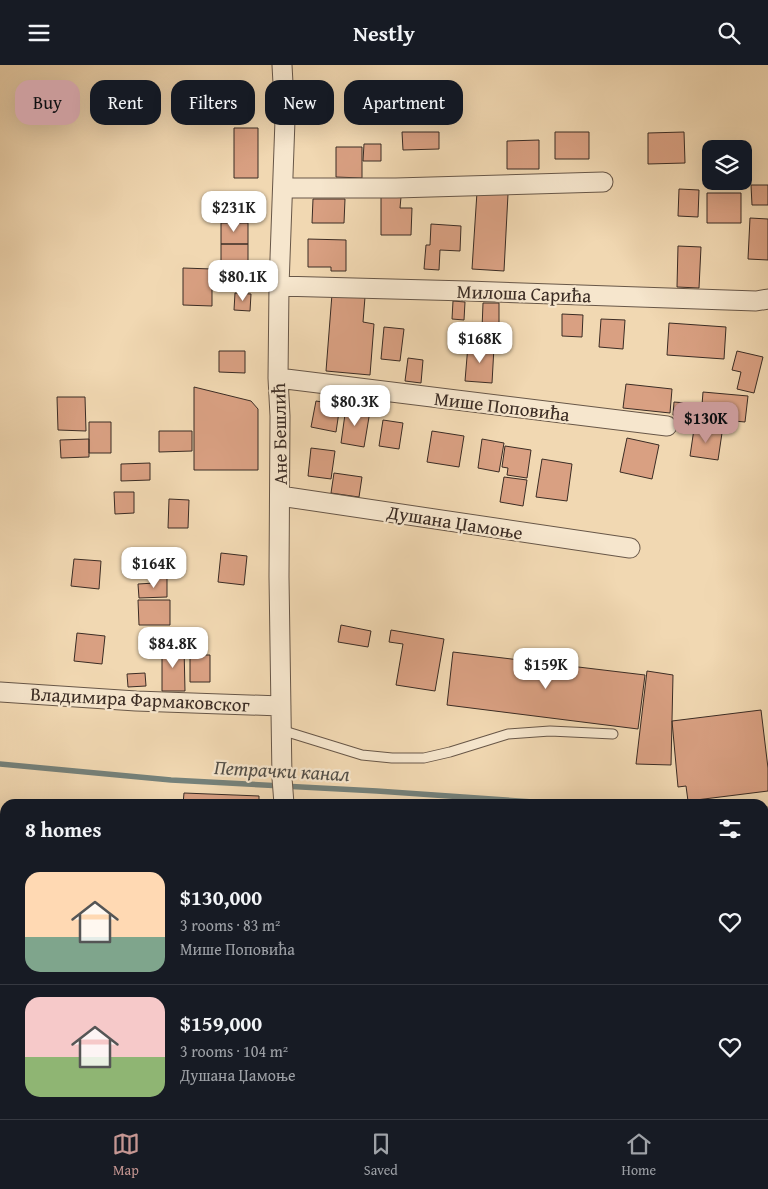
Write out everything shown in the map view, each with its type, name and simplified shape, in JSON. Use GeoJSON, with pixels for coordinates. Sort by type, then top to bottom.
{"type":"FeatureCollection","features":[{"type":"Feature","properties":{"kind":"street","name":"Ане Бешлић"},"geometry":{"type":"LineString","coordinates":[[282,65],[285,120],[278,378],[280,416],[279,577],[283,799]]}},
{"type":"Feature","properties":{"kind":"street"},"geometry":{"type":"LineString","coordinates":[[283,188],[396,188],[603,182]]}},
{"type":"Feature","properties":{"kind":"street","name":"Милоша Сарића"},"geometry":{"type":"LineString","coordinates":[[279,286],[756,301],[768,299]]}},
{"type":"Feature","properties":{"kind":"street","name":"Мише Поповића"},"geometry":{"type":"LineString","coordinates":[[278,378],[667,426]]}},
{"type":"Feature","properties":{"kind":"street","name":"Душана Џамоње"},"geometry":{"type":"LineString","coordinates":[[280,496],[630,548]]}},
{"type":"Feature","properties":{"kind":"street","name":"Владимира Фармаковског"},"geometry":{"type":"LineString","coordinates":[[0,691],[136,701],[281,706]]}},
{"type":"Feature","properties":{"kind":"lane"},"geometry":{"type":"LineString","coordinates":[[281,730],[362,755],[392,758],[424,758],[508,735],[550,731],[613,733]]}},
{"type":"Feature","properties":{"kind":"building"},"geometry":{"type":"Polygon","coordinates":[[[234,128],[258,128],[258,178],[234,178],[234,128]]]}},
{"type":"Feature","properties":{"kind":"building"},"geometry":{"type":"Polygon","coordinates":[[[402,132],[439,132],[439,149],[403,150],[402,132]]]}},
{"type":"Feature","properties":{"kind":"building"},"geometry":{"type":"Polygon","coordinates":[[[555,132],[589,132],[589,159],[555,159],[555,132]]]}},
{"type":"Feature","properties":{"kind":"building"},"geometry":{"type":"Polygon","coordinates":[[[684,132],[685,163],[648,164],[648,133],[684,132]]]}},
{"type":"Feature","properties":{"kind":"building"},"geometry":{"type":"Polygon","coordinates":[[[539,140],[539,169],[507,169],[507,141],[539,140]]]}},
{"type":"Feature","properties":{"kind":"building"},"geometry":{"type":"Polygon","coordinates":[[[364,144],[381,144],[381,161],[363,161],[364,144]]]}},
{"type":"Feature","properties":{"kind":"building"},"geometry":{"type":"Polygon","coordinates":[[[336,147],[362,147],[362,178],[336,177],[336,147]]]}},
{"type":"Feature","properties":{"kind":"building"},"geometry":{"type":"Polygon","coordinates":[[[752,185],[768,185],[768,205],[752,205],[752,185]]]}},
{"type":"Feature","properties":{"kind":"building"},"geometry":{"type":"Polygon","coordinates":[[[679,189],[699,190],[698,217],[678,216],[679,189]]]}},
{"type":"Feature","properties":{"kind":"building"},"geometry":{"type":"Polygon","coordinates":[[[477,192],[508,194],[504,271],[472,269],[477,192]]]}},
{"type":"Feature","properties":{"kind":"building"},"geometry":{"type":"Polygon","coordinates":[[[707,193],[741,193],[741,223],[707,223],[707,193]]]}},
{"type":"Feature","properties":{"kind":"building"},"geometry":{"type":"Polygon","coordinates":[[[381,196],[401,197],[400,208],[412,208],[411,235],[381,235],[381,196]]]}},
{"type":"Feature","properties":{"kind":"building"},"geometry":{"type":"Polygon","coordinates":[[[313,199],[345,199],[344,223],[312,223],[313,199]]]}},
{"type":"Feature","properties":{"kind":"building"},"geometry":{"type":"Polygon","coordinates":[[[750,218],[768,219],[768,260],[748,259],[750,218]]]}},
{"type":"Feature","properties":{"kind":"building"},"geometry":{"type":"Polygon","coordinates":[[[221,223],[248,223],[248,244],[221,244],[221,223]]]}},
{"type":"Feature","properties":{"kind":"building"},"geometry":{"type":"Polygon","coordinates":[[[431,224],[461,226],[460,251],[440,250],[439,270],[424,269],[426,245],[430,245],[431,224]]]}},
{"type":"Feature","properties":{"kind":"building"},"geometry":{"type":"Polygon","coordinates":[[[308,239],[346,240],[346,271],[331,271],[331,267],[308,267],[308,239]]]}},
{"type":"Feature","properties":{"kind":"building"},"geometry":{"type":"Polygon","coordinates":[[[221,244],[248,244],[248,266],[221,266],[221,244]]]}},
{"type":"Feature","properties":{"kind":"building"},"geometry":{"type":"Polygon","coordinates":[[[678,246],[701,247],[699,288],[677,287],[678,246]]]}},
{"type":"Feature","properties":{"kind":"building"},"geometry":{"type":"Polygon","coordinates":[[[183,268],[212,269],[212,306],[183,305],[183,268]]]}},
{"type":"Feature","properties":{"kind":"building"},"geometry":{"type":"Polygon","coordinates":[[[235,293],[251,294],[250,311],[234,310],[235,293]]]}},
{"type":"Feature","properties":{"kind":"building"},"geometry":{"type":"Polygon","coordinates":[[[332,294],[365,297],[363,322],[374,324],[370,375],[326,371],[332,294]]]}},
{"type":"Feature","properties":{"kind":"building"},"geometry":{"type":"Polygon","coordinates":[[[453,301],[465,302],[464,320],[452,319],[453,301]]]}},
{"type":"Feature","properties":{"kind":"building"},"geometry":{"type":"Polygon","coordinates":[[[483,303],[499,303],[499,329],[482,329],[483,303]]]}},
{"type":"Feature","properties":{"kind":"building"},"geometry":{"type":"Polygon","coordinates":[[[562,314],[583,315],[582,337],[562,336],[562,314]]]}},
{"type":"Feature","properties":{"kind":"building"},"geometry":{"type":"Polygon","coordinates":[[[601,319],[625,320],[623,349],[599,347],[601,319]]]}},
{"type":"Feature","properties":{"kind":"building"},"geometry":{"type":"Polygon","coordinates":[[[669,323],[726,327],[724,359],[667,355],[669,323]]]}},
{"type":"Feature","properties":{"kind":"building"},"geometry":{"type":"Polygon","coordinates":[[[384,327],[404,329],[400,361],[381,359],[384,327]]]}},
{"type":"Feature","properties":{"kind":"building"},"geometry":{"type":"Polygon","coordinates":[[[468,345],[494,347],[492,383],[465,381],[468,345]]]}},
{"type":"Feature","properties":{"kind":"building"},"geometry":{"type":"Polygon","coordinates":[[[219,351],[245,351],[245,373],[219,372],[219,351]]]}},
{"type":"Feature","properties":{"kind":"building"},"geometry":{"type":"Polygon","coordinates":[[[737,351],[763,357],[754,393],[737,389],[741,372],[732,370],[737,351]]]}},
{"type":"Feature","properties":{"kind":"building"},"geometry":{"type":"Polygon","coordinates":[[[408,358],[423,360],[421,383],[405,381],[408,358]]]}},
{"type":"Feature","properties":{"kind":"building"},"geometry":{"type":"Polygon","coordinates":[[[626,384],[672,389],[670,413],[623,408],[626,384]]]}},
{"type":"Feature","properties":{"kind":"building"},"geometry":{"type":"Polygon","coordinates":[[[194,387],[251,401],[258,409],[258,470],[194,470],[194,387]]]}},
{"type":"Feature","properties":{"kind":"building"},"geometry":{"type":"Polygon","coordinates":[[[703,392],[748,396],[745,422],[701,418],[703,392]]]}},
{"type":"Feature","properties":{"kind":"building"},"geometry":{"type":"Polygon","coordinates":[[[57,397],[85,397],[86,431],[58,430],[57,397]]]}},
{"type":"Feature","properties":{"kind":"building"},"geometry":{"type":"Polygon","coordinates":[[[316,401],[340,405],[336,432],[311,427],[316,401]]]}},
{"type":"Feature","properties":{"kind":"building"},"geometry":{"type":"Polygon","coordinates":[[[674,402],[698,404],[696,418],[673,415],[674,402]]]}},
{"type":"Feature","properties":{"kind":"building"},"geometry":{"type":"Polygon","coordinates":[[[346,407],[370,411],[364,447],[341,443],[346,407]]]}},
{"type":"Feature","properties":{"kind":"building"},"geometry":{"type":"Polygon","coordinates":[[[383,420],[403,423],[399,449],[379,446],[383,420]]]}},
{"type":"Feature","properties":{"kind":"building"},"geometry":{"type":"Polygon","coordinates":[[[89,422],[111,422],[111,453],[89,453],[89,422]]]}},
{"type":"Feature","properties":{"kind":"building"},"geometry":{"type":"Polygon","coordinates":[[[694,429],[722,433],[718,460],[690,456],[694,429]]]}},
{"type":"Feature","properties":{"kind":"building"},"geometry":{"type":"Polygon","coordinates":[[[159,431],[192,431],[192,451],[159,452],[159,431]]]}},
{"type":"Feature","properties":{"kind":"building"},"geometry":{"type":"Polygon","coordinates":[[[432,431],[464,436],[459,467],[427,462],[432,431]]]}},
{"type":"Feature","properties":{"kind":"building"},"geometry":{"type":"Polygon","coordinates":[[[627,438],[659,445],[652,479],[620,472],[627,438]]]}},
{"type":"Feature","properties":{"kind":"building"},"geometry":{"type":"Polygon","coordinates":[[[89,439],[89,457],[61,458],[60,440],[89,439]]]}},
{"type":"Feature","properties":{"kind":"building"},"geometry":{"type":"Polygon","coordinates":[[[482,439],[504,443],[499,472],[478,468],[482,439]]]}},
{"type":"Feature","properties":{"kind":"building"},"geometry":{"type":"Polygon","coordinates":[[[505,446],[531,450],[527,478],[507,475],[508,468],[502,467],[505,446]]]}},
{"type":"Feature","properties":{"kind":"building"},"geometry":{"type":"Polygon","coordinates":[[[311,448],[335,451],[331,479],[308,476],[311,448]]]}},
{"type":"Feature","properties":{"kind":"building"},"geometry":{"type":"Polygon","coordinates":[[[542,459],[572,464],[567,501],[536,497],[542,459]]]}},
{"type":"Feature","properties":{"kind":"building"},"geometry":{"type":"Polygon","coordinates":[[[150,463],[150,480],[121,481],[121,464],[150,463]]]}},
{"type":"Feature","properties":{"kind":"building"},"geometry":{"type":"Polygon","coordinates":[[[334,473],[362,477],[359,497],[331,493],[334,473]]]}},
{"type":"Feature","properties":{"kind":"building"},"geometry":{"type":"Polygon","coordinates":[[[504,477],[527,480],[523,506],[500,502],[504,477]]]}},
{"type":"Feature","properties":{"kind":"building"},"geometry":{"type":"Polygon","coordinates":[[[114,492],[134,492],[134,513],[115,514],[114,492]]]}},
{"type":"Feature","properties":{"kind":"building"},"geometry":{"type":"Polygon","coordinates":[[[169,499],[189,500],[188,528],[168,528],[169,499]]]}},
{"type":"Feature","properties":{"kind":"building"},"geometry":{"type":"Polygon","coordinates":[[[221,553],[247,556],[244,585],[218,582],[221,553]]]}},
{"type":"Feature","properties":{"kind":"building"},"geometry":{"type":"Polygon","coordinates":[[[74,559],[101,561],[99,589],[71,586],[74,559]]]}},
{"type":"Feature","properties":{"kind":"building"},"geometry":{"type":"Polygon","coordinates":[[[155,577],[167,577],[167,597],[139,598],[138,584],[155,583],[155,577]]]}},
{"type":"Feature","properties":{"kind":"building"},"geometry":{"type":"Polygon","coordinates":[[[138,600],[170,600],[170,625],[139,625],[138,600]]]}},
{"type":"Feature","properties":{"kind":"building"},"geometry":{"type":"Polygon","coordinates":[[[341,625],[371,631],[368,647],[338,642],[341,625]]]}},
{"type":"Feature","properties":{"kind":"building"},"geometry":{"type":"Polygon","coordinates":[[[391,630],[444,639],[435,691],[396,685],[403,644],[389,642],[391,630]]]}},
{"type":"Feature","properties":{"kind":"building"},"geometry":{"type":"Polygon","coordinates":[[[77,633],[105,636],[102,664],[74,661],[77,633]]]}},
{"type":"Feature","properties":{"kind":"building"},"geometry":{"type":"Polygon","coordinates":[[[184,647],[185,691],[162,691],[162,648],[184,647]]]}},
{"type":"Feature","properties":{"kind":"building"},"geometry":{"type":"Polygon","coordinates":[[[453,652],[645,675],[638,729],[447,705],[453,652]]]}},
{"type":"Feature","properties":{"kind":"building"},"geometry":{"type":"Polygon","coordinates":[[[190,655],[210,655],[210,682],[190,682],[190,655]]]}},
{"type":"Feature","properties":{"kind":"building"},"geometry":{"type":"Polygon","coordinates":[[[647,671],[673,675],[671,765],[636,764],[647,671]]]}},
{"type":"Feature","properties":{"kind":"building"},"geometry":{"type":"Polygon","coordinates":[[[145,673],[146,686],[128,687],[127,674],[145,673]]]}},
{"type":"Feature","properties":{"kind":"building"},"geometry":{"type":"Polygon","coordinates":[[[761,710],[768,768],[768,791],[704,799],[688,799],[686,786],[678,787],[672,721],[761,710]]]}},
{"type":"Feature","properties":{"kind":"building"},"geometry":{"type":"Polygon","coordinates":[[[184,793],[259,796],[259,799],[183,799],[184,793]]]}},
{"type":"Feature","properties":{"kind":"waterway","name":"Петрачки канал"},"geometry":{"type":"LineString","coordinates":[[0,764],[171,780],[491,799]]}}]}
